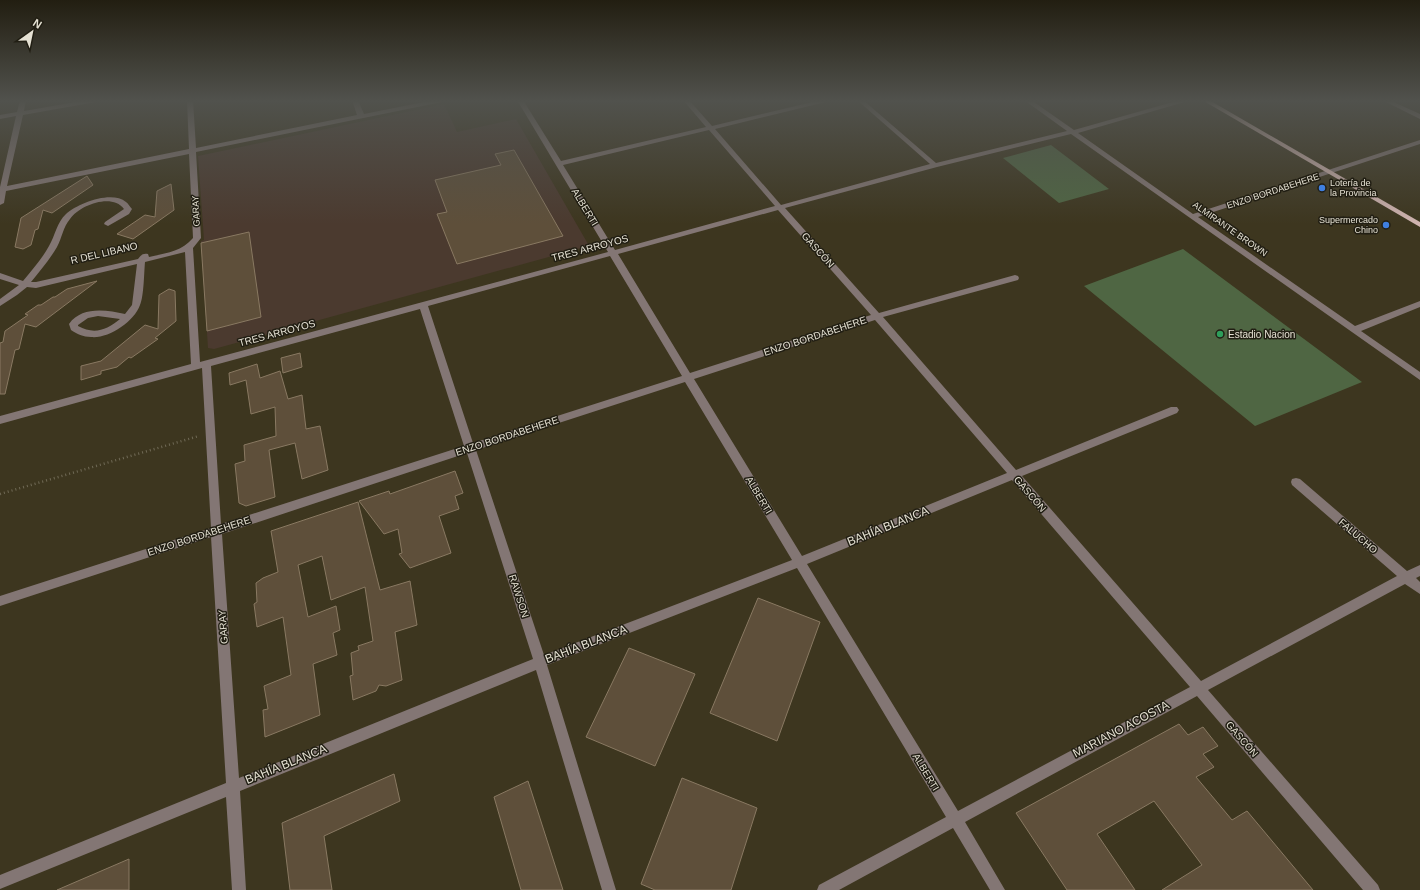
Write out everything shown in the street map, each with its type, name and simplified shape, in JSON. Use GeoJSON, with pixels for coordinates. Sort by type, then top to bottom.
{"type":"FeatureCollection","features":[{"type":"Feature","properties":{"kind":"main road"},"geometry":{"type":"LineString","coordinates":[[1277,142],[1420,225]]}},
{"type":"Feature","properties":{"kind":"street"},"geometry":{"type":"LineString","coordinates":[[0,203],[1,190],[13,142]]}},
{"type":"Feature","properties":{"kind":"street","name":"GARAY"},"geometry":{"type":"LineString","coordinates":[[192,142],[197,238],[189,248],[201,365],[211,433],[239,890]]}},
{"type":"Feature","properties":{"kind":"street"},"geometry":{"type":"LineString","coordinates":[[1,190],[235,142]]}},
{"type":"Feature","properties":{"kind":"street","name":"ALBERTI"},"geometry":{"type":"LineString","coordinates":[[545,142],[998,890]]}},
{"type":"Feature","properties":{"kind":"street"},"geometry":{"type":"LineString","coordinates":[[559,164],[653,142]]}},
{"type":"Feature","properties":{"kind":"street","name":"GASCÓN"},"geometry":{"type":"LineString","coordinates":[[722,142],[877,316],[1373,890]]}},
{"type":"Feature","properties":{"kind":"street"},"geometry":{"type":"LineString","coordinates":[[908,142],[935,165]]}},
{"type":"Feature","properties":{"kind":"street","name":"TRES ARROYOS"},"geometry":{"type":"LineString","coordinates":[[0,420],[935,165],[1033,142]]}},
{"type":"Feature","properties":{"kind":"street","name":"ALMIRANTE BROWN"},"geometry":{"type":"LineString","coordinates":[[1087,142],[1420,377]]}},
{"type":"Feature","properties":{"kind":"street","name":"ENZO BORDABEHERE"},"geometry":{"type":"LineString","coordinates":[[1194,216],[1420,142]]}},
{"type":"Feature","properties":{"kind":"street"},"geometry":{"type":"LineString","coordinates":[[0,303],[24,284],[51,248],[65,221],[72,213],[99,199],[117,200],[127,205],[128,209],[126,212],[108,224]]}},
{"type":"Feature","properties":{"kind":"street"},"geometry":{"type":"LineString","coordinates":[[0,276],[24,284],[36,285],[144,258],[175,253],[189,248]]}},
{"type":"Feature","properties":{"kind":"street"},"geometry":{"type":"LineString","coordinates":[[126,317],[106,313],[91,313],[77,320],[73,324],[74,328],[79,332],[95,336],[111,330],[126,317],[136,305],[144,258]]}},
{"type":"Feature","properties":{"kind":"street","name":"ENZO BORDABEHERE"},"geometry":{"type":"LineString","coordinates":[[0,601],[877,316],[1015,278]]}},
{"type":"Feature","properties":{"kind":"street"},"geometry":{"type":"LineString","coordinates":[[1354,330],[1420,304]]}},
{"type":"Feature","properties":{"kind":"street","name":"RAWSON"},"geometry":{"type":"LineString","coordinates":[[423,305],[540,662],[609,890]]}},
{"type":"Feature","properties":{"kind":"street","name":"BAHÍA BLANCA"},"geometry":{"type":"LineString","coordinates":[[0,882],[540,662],[799,562],[1174,410]]}},
{"type":"Feature","properties":{"kind":"street","name":"FALUCHO"},"geometry":{"type":"LineString","coordinates":[[1296,482],[1420,590]]}},
{"type":"Feature","properties":{"kind":"street","name":"MARIANO ACOSTA"},"geometry":{"type":"LineString","coordinates":[[824,890],[1197,688],[1420,570]]}},
{"type":"Feature","properties":{"kind":"path"},"geometry":{"type":"LineString","coordinates":[[0,494],[211,433]]}},
{"type":"Feature","properties":{"kind":"shaded area"},"geometry":{"type":"Polygon","coordinates":[[[266,142],[529,142],[588,244],[585,247],[214,349],[208,348],[201,241],[204,240],[198,156],[266,142]]]}},
{"type":"Feature","properties":{"kind":"green space"},"geometry":{"type":"Polygon","coordinates":[[[1051,145],[1109,189],[1059,203],[1003,158],[1051,145]]]}},
{"type":"Feature","properties":{"kind":"green space","name":"Estadio Nacion"},"geometry":{"type":"Polygon","coordinates":[[[1183,249],[1362,382],[1255,426],[1084,286],[1183,249]]]}},
{"type":"Feature","properties":{"kind":"building"},"geometry":{"type":"Polygon","coordinates":[[[514,150],[563,236],[457,264],[437,214],[447,212],[435,180],[501,165],[495,154],[514,150]]]}},
{"type":"Feature","properties":{"kind":"building"},"geometry":{"type":"Polygon","coordinates":[[[87,176],[93,185],[52,213],[43,210],[38,229],[35,230],[31,245],[23,249],[15,247],[21,218],[87,176]]]}},
{"type":"Feature","properties":{"kind":"building"},"geometry":{"type":"Polygon","coordinates":[[[171,184],[174,210],[133,239],[117,234],[145,215],[155,217],[157,191],[171,184]]]}},
{"type":"Feature","properties":{"kind":"building"},"geometry":{"type":"Polygon","coordinates":[[[249,232],[261,317],[207,331],[201,243],[249,232]]]}},
{"type":"Feature","properties":{"kind":"building"},"geometry":{"type":"Polygon","coordinates":[[[97,281],[36,327],[25,324],[19,349],[15,350],[5,394],[0,394],[0,343],[3,342],[5,331],[28,315],[25,314],[38,305],[41,305],[67,289],[97,281]]]}},
{"type":"Feature","properties":{"kind":"building"},"geometry":{"type":"Polygon","coordinates":[[[169,289],[175,291],[176,321],[155,338],[158,339],[131,358],[129,357],[117,367],[101,371],[101,374],[81,380],[81,366],[101,361],[145,325],[158,329],[159,295],[169,289]]]}},
{"type":"Feature","properties":{"kind":"building"},"geometry":{"type":"Polygon","coordinates":[[[300,353],[302,367],[283,373],[281,358],[300,353]]]}},
{"type":"Feature","properties":{"kind":"building"},"geometry":{"type":"Polygon","coordinates":[[[257,364],[260,378],[280,371],[288,399],[302,395],[306,429],[320,426],[328,470],[302,479],[295,443],[269,450],[275,497],[246,506],[239,503],[235,464],[245,461],[244,445],[276,436],[275,407],[251,414],[246,380],[230,385],[229,373],[257,364]]]}},
{"type":"Feature","properties":{"kind":"building"},"geometry":{"type":"Polygon","coordinates":[[[455,471],[463,493],[455,496],[459,509],[439,516],[451,553],[410,568],[399,554],[402,553],[398,529],[384,534],[359,501],[389,491],[390,494],[455,471]]]}},
{"type":"Feature","properties":{"kind":"building"},"geometry":{"type":"Polygon","coordinates":[[[358,502],[380,590],[410,581],[417,625],[395,632],[402,680],[386,686],[379,685],[376,691],[353,700],[350,676],[353,675],[351,653],[359,650],[358,646],[373,641],[365,587],[331,600],[322,556],[298,565],[308,617],[336,606],[340,630],[333,633],[337,655],[313,664],[320,715],[265,737],[263,710],[268,709],[264,686],[291,675],[283,617],[257,627],[254,604],[257,602],[256,583],[263,578],[278,572],[271,531],[358,502]]]}},
{"type":"Feature","properties":{"kind":"building"},"geometry":{"type":"Polygon","coordinates":[[[758,598],[820,622],[777,741],[710,713],[758,598]]]}},
{"type":"Feature","properties":{"kind":"building"},"geometry":{"type":"Polygon","coordinates":[[[629,648],[695,674],[655,766],[586,737],[629,648]]]}},
{"type":"Feature","properties":{"kind":"building"},"geometry":{"type":"Polygon","coordinates":[[[1179,724],[1188,735],[1203,727],[1218,746],[1203,754],[1214,767],[1196,777],[1232,820],[1247,811],[1313,890],[1162,890],[1202,865],[1154,801],[1097,834],[1135,890],[1067,890],[1016,813],[1179,724]]]}},
{"type":"Feature","properties":{"kind":"building"},"geometry":{"type":"Polygon","coordinates":[[[394,774],[400,801],[324,836],[332,890],[290,890],[282,823],[394,774]]]}},
{"type":"Feature","properties":{"kind":"building"},"geometry":{"type":"Polygon","coordinates":[[[682,778],[757,808],[731,890],[655,890],[641,884],[682,778]]]}},
{"type":"Feature","properties":{"kind":"building"},"geometry":{"type":"Polygon","coordinates":[[[528,781],[563,890],[521,890],[494,797],[528,781]]]}},
{"type":"Feature","properties":{"kind":"building"},"geometry":{"type":"Polygon","coordinates":[[[129,859],[129,890],[57,890],[129,859]]]}},
{"type":"Feature","properties":{"kind":"place","name":"Lotería de la Provincia"},"geometry":{"type":"Point","coordinates":[1322,188]}},
{"type":"Feature","properties":{"kind":"place","name":"Supermercado Chino"},"geometry":{"type":"Point","coordinates":[1386,225]}},
{"type":"Feature","properties":{"kind":"place","name":"Estadio Nacion"},"geometry":{"type":"Point","coordinates":[1220,334]}}]}
